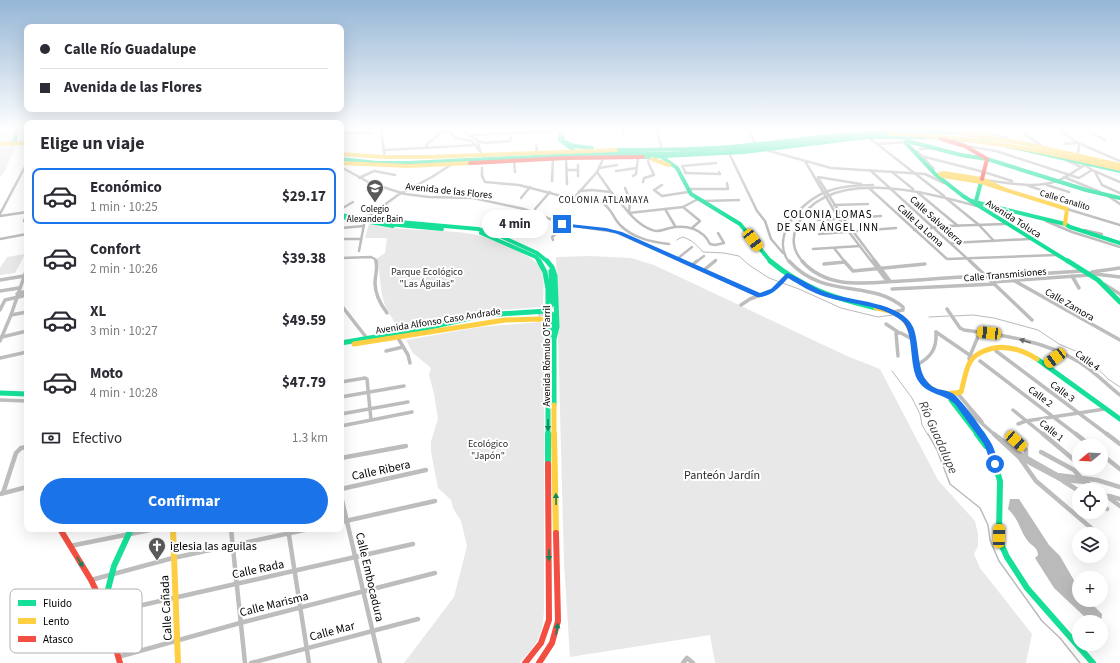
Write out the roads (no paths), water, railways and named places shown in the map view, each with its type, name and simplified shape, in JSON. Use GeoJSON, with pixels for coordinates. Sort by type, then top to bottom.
{"type":"FeatureCollection","features":[{"type":"Feature","properties":{"kind":"main road"},"geometry":{"type":"LineString","coordinates":[[356,161],[382,166],[514,161]]}},
{"type":"Feature","properties":{"kind":"main road"},"geometry":{"type":"LineString","coordinates":[[362,161],[408,164],[465,161]]}},
{"type":"Feature","properties":{"kind":"main road"},"geometry":{"type":"LineString","coordinates":[[370,161],[411,165],[485,161]]}},
{"type":"Feature","properties":{"kind":"main road"},"geometry":{"type":"LineString","coordinates":[[661,161],[682,172]]}},
{"type":"Feature","properties":{"kind":"main road"},"geometry":{"type":"LineString","coordinates":[[665,161],[682,172],[688,190],[700,200],[727,214],[740,224],[769,260],[787,275],[811,289],[893,312],[901,317],[909,324],[920,378],[931,390],[949,395],[958,394],[962,390],[970,362],[974,356],[986,349],[1005,346],[1022,351],[1046,365],[1120,419]]}},
{"type":"Feature","properties":{"kind":"main road"},"geometry":{"type":"LineString","coordinates":[[924,161],[935,174],[956,191]]}},
{"type":"Feature","properties":{"kind":"main road"},"geometry":{"type":"LineString","coordinates":[[987,161],[982,181],[974,203],[1065,224],[1070,227],[1120,243]]}},
{"type":"Feature","properties":{"kind":"main road"},"geometry":{"type":"LineString","coordinates":[[993,161],[1108,196],[1120,198]]}},
{"type":"Feature","properties":{"kind":"main road"},"geometry":{"type":"LineString","coordinates":[[1074,161],[1120,168]]}},
{"type":"Feature","properties":{"kind":"main road"},"geometry":{"type":"LineString","coordinates":[[1085,161],[1120,168]]}},
{"type":"Feature","properties":{"kind":"main road"},"geometry":{"type":"LineString","coordinates":[[1089,161],[1120,168]]}},
{"type":"Feature","properties":{"kind":"main road"},"geometry":{"type":"LineString","coordinates":[[1094,161],[1120,168]]}},
{"type":"Feature","properties":{"kind":"main road"},"geometry":{"type":"LineString","coordinates":[[377,163],[382,166]]}},
{"type":"Feature","properties":{"kind":"main road"},"geometry":{"type":"LineString","coordinates":[[944,173],[982,181],[943,176],[940,174],[944,173]]}},
{"type":"Feature","properties":{"kind":"main road","name":"Calle Canalito"},"geometry":{"type":"LineString","coordinates":[[982,181],[1067,209]]}},
{"type":"Feature","properties":{"kind":"main road","name":"Avenida Toluca"},"geometry":{"type":"LineString","coordinates":[[956,191],[1005,224],[1098,280],[1119,296],[1120,302]]}},
{"type":"Feature","properties":{"kind":"main road"},"geometry":{"type":"LineString","coordinates":[[1065,224],[1067,209]]}},
{"type":"Feature","properties":{"kind":"main road"},"geometry":{"type":"LineString","coordinates":[[344,216],[382,222],[442,228]]}},
{"type":"Feature","properties":{"kind":"main road","name":"Avenida Rómulo O'Farril"},"geometry":{"type":"LineString","coordinates":[[344,216],[367,221],[414,228],[442,228],[478,232],[491,236],[536,257],[546,269],[550,303],[548,322],[551,355],[558,620],[555,638],[548,652],[539,663]]}},
{"type":"Feature","properties":{"kind":"main road","name":"Avenida Rómulo O'Farril"},"geometry":{"type":"LineString","coordinates":[[367,221],[478,229],[498,235],[536,253],[552,267],[555,276],[556,327],[551,355],[549,620],[546,635],[541,646],[525,663]]}},
{"type":"Feature","properties":{"kind":"main road"},"geometry":{"type":"LineString","coordinates":[[511,313],[543,308],[550,303],[551,269],[548,262]]}},
{"type":"Feature","properties":{"kind":"main road"},"geometry":{"type":"LineString","coordinates":[[536,315],[548,311],[552,315],[554,340]]}},
{"type":"Feature","properties":{"kind":"main road","name":"Avenida Alfonso Caso Andrade"},"geometry":{"type":"LineString","coordinates":[[344,343],[422,329],[484,314],[511,313],[536,315]]}},
{"type":"Feature","properties":{"kind":"main road"},"geometry":{"type":"LineString","coordinates":[[344,343],[366,337],[475,314],[484,314]]}},
{"type":"Feature","properties":{"kind":"main road"},"geometry":{"type":"LineString","coordinates":[[536,315],[548,322]]}},
{"type":"Feature","properties":{"kind":"main road","name":"Avenida Alfonso Caso Andrade"},"geometry":{"type":"LineString","coordinates":[[344,344],[448,328],[488,320],[536,315]]}},
{"type":"Feature","properties":{"kind":"main road"},"geometry":{"type":"LineString","coordinates":[[344,344],[398,338],[448,328]]}},
{"type":"Feature","properties":{"kind":"main road"},"geometry":{"type":"LineString","coordinates":[[0,393],[24,395]]}},
{"type":"Feature","properties":{"kind":"main road"},"geometry":{"type":"LineString","coordinates":[[0,397],[24,395]]}},
{"type":"Feature","properties":{"kind":"main road"},"geometry":{"type":"LineString","coordinates":[[949,395],[957,402],[983,435],[990,450],[999,477],[1002,492],[999,536],[1006,554],[1034,595],[1093,663]]}},
{"type":"Feature","properties":{"kind":"main road"},"geometry":{"type":"LineString","coordinates":[[949,395],[990,450]]}},
{"type":"Feature","properties":{"kind":"main road"},"geometry":{"type":"LineString","coordinates":[[62,532],[95,589]]}},
{"type":"Feature","properties":{"kind":"main road","name":"Calle Cañada"},"geometry":{"type":"LineString","coordinates":[[173,532],[178,663]]}},
{"type":"Feature","properties":{"kind":"main road"},"geometry":{"type":"LineString","coordinates":[[107,589],[116,556],[127,534]]}},
{"type":"Feature","properties":{"kind":"main road"},"geometry":{"type":"LineString","coordinates":[[117,653],[120,663]]}},
{"type":"Feature","properties":{"kind":"street"},"geometry":{"type":"LineString","coordinates":[[514,161],[516,172]]}},
{"type":"Feature","properties":{"kind":"street"},"geometry":{"type":"LineString","coordinates":[[552,181],[553,161]]}},
{"type":"Feature","properties":{"kind":"street"},"geometry":{"type":"LineString","coordinates":[[566,161],[567,184]]}},
{"type":"Feature","properties":{"kind":"street"},"geometry":{"type":"LineString","coordinates":[[573,199],[597,172],[602,161]]}},
{"type":"Feature","properties":{"kind":"street"},"geometry":{"type":"LineString","coordinates":[[633,176],[636,174],[638,161]]}},
{"type":"Feature","properties":{"kind":"street"},"geometry":{"type":"LineString","coordinates":[[643,182],[644,178],[654,176],[649,161]]}},
{"type":"Feature","properties":{"kind":"street"},"geometry":{"type":"LineString","coordinates":[[734,161],[756,211],[765,221],[771,239],[791,264],[804,274],[835,288],[883,296],[897,302],[903,307],[903,310],[893,312]]}},
{"type":"Feature","properties":{"kind":"street"},"geometry":{"type":"LineString","coordinates":[[807,161],[831,168],[914,172],[929,175],[944,183]]}},
{"type":"Feature","properties":{"kind":"street"},"geometry":{"type":"LineString","coordinates":[[807,161],[841,218],[889,281]]}},
{"type":"Feature","properties":{"kind":"street"},"geometry":{"type":"LineString","coordinates":[[899,161],[979,225],[994,241]]}},
{"type":"Feature","properties":{"kind":"street","name":"Avenida Toluca"},"geometry":{"type":"LineString","coordinates":[[923,161],[930,170],[944,183],[956,191]]}},
{"type":"Feature","properties":{"kind":"street"},"geometry":{"type":"LineString","coordinates":[[926,161],[934,169]]}},
{"type":"Feature","properties":{"kind":"street"},"geometry":{"type":"LineString","coordinates":[[940,161],[1024,184],[1062,198]]}},
{"type":"Feature","properties":{"kind":"street"},"geometry":{"type":"LineString","coordinates":[[1028,161],[1082,178],[1093,171]]}},
{"type":"Feature","properties":{"kind":"street"},"geometry":{"type":"LineString","coordinates":[[1068,161],[1081,167]]}},
{"type":"Feature","properties":{"kind":"street"},"geometry":{"type":"LineString","coordinates":[[716,163],[682,166],[682,172],[720,174],[719,172]]}},
{"type":"Feature","properties":{"kind":"street"},"geometry":{"type":"LineString","coordinates":[[344,227],[367,221],[401,193],[432,178],[452,164]]}},
{"type":"Feature","properties":{"kind":"street"},"geometry":{"type":"LineString","coordinates":[[1024,184],[1046,184],[1058,181],[1086,164],[1093,171],[1102,185],[1120,193]]}},
{"type":"Feature","properties":{"kind":"street"},"geometry":{"type":"LineString","coordinates":[[578,165],[578,176]]}},
{"type":"Feature","properties":{"kind":"street"},"geometry":{"type":"LineString","coordinates":[[599,168],[617,165]]}},
{"type":"Feature","properties":{"kind":"street"},"geometry":{"type":"LineString","coordinates":[[482,168],[482,176],[485,182],[519,184],[573,199],[604,204],[620,225],[632,234],[650,242],[669,244]]}},
{"type":"Feature","properties":{"kind":"street"},"geometry":{"type":"LineString","coordinates":[[616,171],[637,168]]}},
{"type":"Feature","properties":{"kind":"street"},"geometry":{"type":"LineString","coordinates":[[0,215],[24,169]]}},
{"type":"Feature","properties":{"kind":"street","name":"Avenida de las Flores"},"geometry":{"type":"LineString","coordinates":[[344,169],[358,178],[401,193],[422,197],[473,198],[517,208],[558,223],[616,232],[704,270],[759,296]]}},
{"type":"Feature","properties":{"kind":"street"},"geometry":{"type":"LineString","coordinates":[[567,170],[578,170]]}},
{"type":"Feature","properties":{"kind":"street","name":"Calle Salvatierra"},"geometry":{"type":"LineString","coordinates":[[870,170],[934,227],[1032,320]]}},
{"type":"Feature","properties":{"kind":"street"},"geometry":{"type":"LineString","coordinates":[[914,172],[930,170]]}},
{"type":"Feature","properties":{"kind":"street"},"geometry":{"type":"LineString","coordinates":[[358,178],[374,171],[395,175]]}},
{"type":"Feature","properties":{"kind":"street"},"geometry":{"type":"LineString","coordinates":[[891,171],[958,226]]}},
{"type":"Feature","properties":{"kind":"street"},"geometry":{"type":"LineString","coordinates":[[1093,171],[1120,182]]}},
{"type":"Feature","properties":{"kind":"street"},"geometry":{"type":"LineString","coordinates":[[597,172],[611,192],[629,213],[643,226],[655,231],[662,231],[675,226],[692,228],[706,236],[710,244],[715,245],[724,243],[718,233]]}},
{"type":"Feature","properties":{"kind":"street"},"geometry":{"type":"LineString","coordinates":[[816,177],[855,182],[862,185]]}},
{"type":"Feature","properties":{"kind":"street"},"geometry":{"type":"LineString","coordinates":[[1064,177],[1108,196],[1120,204]]}},
{"type":"Feature","properties":{"kind":"street"},"geometry":{"type":"LineString","coordinates":[[982,181],[1019,183]]}},
{"type":"Feature","properties":{"kind":"street"},"geometry":{"type":"LineString","coordinates":[[662,186],[654,190],[662,196],[688,190],[728,189],[727,183]]}},
{"type":"Feature","properties":{"kind":"street"},"geometry":{"type":"LineString","coordinates":[[1046,184],[1069,192]]}},
{"type":"Feature","properties":{"kind":"street"},"geometry":{"type":"LineString","coordinates":[[783,253],[784,240],[791,222],[802,208],[826,194],[844,187],[862,185],[928,192]]}},
{"type":"Feature","properties":{"kind":"street"},"geometry":{"type":"LineString","coordinates":[[889,187],[848,190],[826,194],[808,208],[797,223],[792,240],[793,248],[799,258],[818,274],[840,282],[856,284],[962,276]]}},
{"type":"Feature","properties":{"kind":"street"},"geometry":{"type":"LineString","coordinates":[[521,198],[530,188]]}},
{"type":"Feature","properties":{"kind":"street"},"geometry":{"type":"LineString","coordinates":[[625,188],[630,200],[629,213]]}},
{"type":"Feature","properties":{"kind":"street","name":"Calle La Loma"},"geometry":{"type":"LineString","coordinates":[[869,188],[947,259],[1056,255]]}},
{"type":"Feature","properties":{"kind":"street"},"geometry":{"type":"LineString","coordinates":[[579,191],[592,190],[611,192]]}},
{"type":"Feature","properties":{"kind":"street"},"geometry":{"type":"LineString","coordinates":[[914,190],[978,203],[1057,224],[1072,232],[1120,247]]}},
{"type":"Feature","properties":{"kind":"street"},"geometry":{"type":"LineString","coordinates":[[535,209],[550,192]]}},
{"type":"Feature","properties":{"kind":"street"},"geometry":{"type":"LineString","coordinates":[[826,194],[841,218]]}},
{"type":"Feature","properties":{"kind":"street"},"geometry":{"type":"LineString","coordinates":[[943,196],[974,203]]}},
{"type":"Feature","properties":{"kind":"street"},"geometry":{"type":"LineString","coordinates":[[629,213],[684,207],[700,200],[739,200]]}},
{"type":"Feature","properties":{"kind":"street"},"geometry":{"type":"LineString","coordinates":[[344,207],[353,202]]}},
{"type":"Feature","properties":{"kind":"street"},"geometry":{"type":"LineString","coordinates":[[834,205],[868,204]]}},
{"type":"Feature","properties":{"kind":"street"},"geometry":{"type":"LineString","coordinates":[[0,207],[5,206]]}},
{"type":"Feature","properties":{"kind":"street"},"geometry":{"type":"LineString","coordinates":[[684,207],[700,221],[692,228]]}},
{"type":"Feature","properties":{"kind":"street"},"geometry":{"type":"LineString","coordinates":[[665,209],[675,226]]}},
{"type":"Feature","properties":{"kind":"street","name":"Calle Canalito"},"geometry":{"type":"LineString","coordinates":[[1067,209],[1120,225]]}},
{"type":"Feature","properties":{"kind":"street"},"geometry":{"type":"LineString","coordinates":[[0,215],[24,213]]}},
{"type":"Feature","properties":{"kind":"street"},"geometry":{"type":"LineString","coordinates":[[536,214],[540,227],[539,236]]}},
{"type":"Feature","properties":{"kind":"street"},"geometry":{"type":"LineString","coordinates":[[818,220],[881,216]]}},
{"type":"Feature","properties":{"kind":"street"},"geometry":{"type":"LineString","coordinates":[[359,251],[367,221]]}},
{"type":"Feature","properties":{"kind":"street"},"geometry":{"type":"LineString","coordinates":[[553,240],[552,237],[556,234],[558,223]]}},
{"type":"Feature","properties":{"kind":"street"},"geometry":{"type":"LineString","coordinates":[[914,230],[934,227],[1005,224]]}},
{"type":"Feature","properties":{"kind":"street"},"geometry":{"type":"LineString","coordinates":[[1065,224],[1108,239]]}},
{"type":"Feature","properties":{"kind":"street"},"geometry":{"type":"LineString","coordinates":[[819,234],[896,228]]}},
{"type":"Feature","properties":{"kind":"street"},"geometry":{"type":"LineString","coordinates":[[1084,230],[1102,234]]}},
{"type":"Feature","properties":{"kind":"street"},"geometry":{"type":"LineString","coordinates":[[0,239],[24,235]]}},
{"type":"Feature","properties":{"kind":"street"},"geometry":{"type":"LineString","coordinates":[[344,239],[361,239]]}},
{"type":"Feature","properties":{"kind":"street"},"geometry":{"type":"LineString","coordinates":[[951,243],[1030,239]]}},
{"type":"Feature","properties":{"kind":"street"},"geometry":{"type":"LineString","coordinates":[[813,249],[861,246]]}},
{"type":"Feature","properties":{"kind":"street"},"geometry":{"type":"LineString","coordinates":[[677,259],[692,248]]}},
{"type":"Feature","properties":{"kind":"street"},"geometry":{"type":"LineString","coordinates":[[834,248],[850,269],[855,271],[925,264]]}},
{"type":"Feature","properties":{"kind":"street"},"geometry":{"type":"LineString","coordinates":[[344,258],[372,256],[375,258],[378,272],[375,283],[380,299],[387,313]]}},
{"type":"Feature","properties":{"kind":"street"},"geometry":{"type":"LineString","coordinates":[[692,265],[704,256]]}},
{"type":"Feature","properties":{"kind":"street"},"geometry":{"type":"LineString","coordinates":[[704,270],[716,260]]}},
{"type":"Feature","properties":{"kind":"street"},"geometry":{"type":"LineString","coordinates":[[824,264],[845,262]]}},
{"type":"Feature","properties":{"kind":"street"},"geometry":{"type":"LineString","coordinates":[[1112,268],[1119,277]]}},
{"type":"Feature","properties":{"kind":"street","name":"Calle Transmisiones"},"geometry":{"type":"LineString","coordinates":[[892,289],[993,283],[1013,280],[1072,276],[1112,268],[1120,268]]}},
{"type":"Feature","properties":{"kind":"street"},"geometry":{"type":"LineString","coordinates":[[0,280],[24,273]]}},
{"type":"Feature","properties":{"kind":"street"},"geometry":{"type":"LineString","coordinates":[[1087,273],[1119,277]]}},
{"type":"Feature","properties":{"kind":"street","name":"Calle Transmisiones"},"geometry":{"type":"LineString","coordinates":[[987,277],[1087,273]]}},
{"type":"Feature","properties":{"kind":"street"},"geometry":{"type":"LineString","coordinates":[[742,304],[773,290],[787,275]]}},
{"type":"Feature","properties":{"kind":"street"},"geometry":{"type":"LineString","coordinates":[[1072,276],[1079,288]]}},
{"type":"Feature","properties":{"kind":"street"},"geometry":{"type":"LineString","coordinates":[[1,339],[24,277]]}},
{"type":"Feature","properties":{"kind":"street","name":"Calle Zamora"},"geometry":{"type":"LineString","coordinates":[[1013,280],[1120,340]]}},
{"type":"Feature","properties":{"kind":"street"},"geometry":{"type":"LineString","coordinates":[[0,291],[19,288]]}},
{"type":"Feature","properties":{"kind":"street"},"geometry":{"type":"LineString","coordinates":[[0,301],[24,292]]}},
{"type":"Feature","properties":{"kind":"street"},"geometry":{"type":"LineString","coordinates":[[16,295],[24,295]]}},
{"type":"Feature","properties":{"kind":"street"},"geometry":{"type":"LineString","coordinates":[[0,310],[5,300]]}},
{"type":"Feature","properties":{"kind":"street","name":"Calle 4"},"geometry":{"type":"LineString","coordinates":[[947,309],[962,329],[1012,337],[1062,353],[1075,359],[1120,395]]}},
{"type":"Feature","properties":{"kind":"street"},"geometry":{"type":"LineString","coordinates":[[344,310],[366,337]]}},
{"type":"Feature","properties":{"kind":"street"},"geometry":{"type":"LineString","coordinates":[[11,315],[24,313]]}},
{"type":"Feature","properties":{"kind":"street"},"geometry":{"type":"LineString","coordinates":[[886,324],[912,339]]}},
{"type":"Feature","properties":{"kind":"street"},"geometry":{"type":"LineString","coordinates":[[1,339],[24,332]]}},
{"type":"Feature","properties":{"kind":"street"},"geometry":{"type":"LineString","coordinates":[[898,332],[896,333],[898,356]]}},
{"type":"Feature","properties":{"kind":"street"},"geometry":{"type":"LineString","coordinates":[[917,365],[928,359],[935,351],[937,343],[936,332],[971,356]]}},
{"type":"Feature","properties":{"kind":"street"},"geometry":{"type":"LineString","coordinates":[[970,362],[980,332]]}},
{"type":"Feature","properties":{"kind":"street"},"geometry":{"type":"LineString","coordinates":[[398,338],[408,355],[410,363]]}},
{"type":"Feature","properties":{"kind":"street"},"geometry":{"type":"LineString","coordinates":[[386,351],[403,347]]}},
{"type":"Feature","properties":{"kind":"street","name":"Calle 3"},"geometry":{"type":"LineString","coordinates":[[996,351],[1120,444]]}},
{"type":"Feature","properties":{"kind":"street"},"geometry":{"type":"LineString","coordinates":[[0,358],[24,353]]}},
{"type":"Feature","properties":{"kind":"street"},"geometry":{"type":"LineString","coordinates":[[1046,365],[1062,353]]}},
{"type":"Feature","properties":{"kind":"street","name":"Calle 2"},"geometry":{"type":"LineString","coordinates":[[980,361],[1082,439]]}},
{"type":"Feature","properties":{"kind":"street"},"geometry":{"type":"LineString","coordinates":[[344,382],[366,378],[369,392],[371,420]]}},
{"type":"Feature","properties":{"kind":"street"},"geometry":{"type":"LineString","coordinates":[[344,396],[404,386]]}},
{"type":"Feature","properties":{"kind":"street"},"geometry":{"type":"LineString","coordinates":[[958,394],[986,427]]}},
{"type":"Feature","properties":{"kind":"street"},"geometry":{"type":"LineString","coordinates":[[0,400],[24,401]]}},
{"type":"Feature","properties":{"kind":"street"},"geometry":{"type":"LineString","coordinates":[[344,414],[408,402]]}},
{"type":"Feature","properties":{"kind":"street"},"geometry":{"type":"LineString","coordinates":[[957,402],[965,407],[1019,456],[1072,486]]}},
{"type":"Feature","properties":{"kind":"street"},"geometry":{"type":"LineString","coordinates":[[1018,424],[1052,416],[1106,409]]}},
{"type":"Feature","properties":{"kind":"street","name":"Calle 1"},"geometry":{"type":"LineString","coordinates":[[1013,410],[1072,458]]}},
{"type":"Feature","properties":{"kind":"street"},"geometry":{"type":"LineString","coordinates":[[344,425],[412,412]]}},
{"type":"Feature","properties":{"kind":"street"},"geometry":{"type":"LineString","coordinates":[[1032,432],[1037,430]]}},
{"type":"Feature","properties":{"kind":"street"},"geometry":{"type":"LineString","coordinates":[[1010,435],[1026,450],[1026,458]]}},
{"type":"Feature","properties":{"kind":"street"},"geometry":{"type":"LineString","coordinates":[[344,457],[406,446]]}},
{"type":"Feature","properties":{"kind":"street"},"geometry":{"type":"LineString","coordinates":[[1,493],[16,453],[24,447]]}},
{"type":"Feature","properties":{"kind":"street"},"geometry":{"type":"LineString","coordinates":[[1041,452],[1074,470],[1087,482]]}},
{"type":"Feature","properties":{"kind":"street"},"geometry":{"type":"LineString","coordinates":[[1019,456],[1026,458],[1057,475],[1092,479],[1120,488]]}},
{"type":"Feature","properties":{"kind":"street"},"geometry":{"type":"LineString","coordinates":[[1019,456],[1029,473],[1036,481],[1090,527]]}},
{"type":"Feature","properties":{"kind":"street"},"geometry":{"type":"LineString","coordinates":[[1108,460],[1120,469]]}},
{"type":"Feature","properties":{"kind":"street","name":"Calle Ribera"},"geometry":{"type":"LineString","coordinates":[[344,488],[426,470]]}},
{"type":"Feature","properties":{"kind":"street"},"geometry":{"type":"LineString","coordinates":[[1062,480],[1087,482],[1092,479]]}},
{"type":"Feature","properties":{"kind":"street"},"geometry":{"type":"LineString","coordinates":[[1,493],[24,488]]}},
{"type":"Feature","properties":{"kind":"street"},"geometry":{"type":"LineString","coordinates":[[1108,496],[1120,499]]}},
{"type":"Feature","properties":{"kind":"street"},"geometry":{"type":"LineString","coordinates":[[1108,497],[1120,506]]}},
{"type":"Feature","properties":{"kind":"street"},"geometry":{"type":"LineString","coordinates":[[344,522],[435,501]]}},
{"type":"Feature","properties":{"kind":"street","name":"Calle Embocadura"},"geometry":{"type":"LineString","coordinates":[[344,508],[380,663]]}},
{"type":"Feature","properties":{"kind":"street"},"geometry":{"type":"LineString","coordinates":[[70,546],[138,532]]}},
{"type":"Feature","properties":{"kind":"street"},"geometry":{"type":"LineString","coordinates":[[231,532],[245,663]]}},
{"type":"Feature","properties":{"kind":"street"},"geometry":{"type":"LineString","coordinates":[[91,580],[173,558],[284,532]]}},
{"type":"Feature","properties":{"kind":"street"},"geometry":{"type":"LineString","coordinates":[[288,532],[309,663]]}},
{"type":"Feature","properties":{"kind":"street","name":"Calle Rada"},"geometry":{"type":"LineString","coordinates":[[142,606],[413,544]]}},
{"type":"Feature","properties":{"kind":"street","name":"Calle Marisma"},"geometry":{"type":"LineString","coordinates":[[142,650],[240,623],[363,593],[435,573]]}},
{"type":"Feature","properties":{"kind":"street","name":"Calle Mar"},"geometry":{"type":"LineString","coordinates":[[251,663],[418,619]]}},
{"type":"Feature","properties":{"kind":"street","name":"Calle Marisma"},"geometry":{"type":"LineString","coordinates":[[118,657],[132,653]]}},
{"type":"Feature","properties":{"kind":"street"},"geometry":{"type":"LineString","coordinates":[[683,663],[687,658],[693,663]]}},
{"type":"Feature","properties":{"kind":"waterway"},"geometry":{"type":"LineString","coordinates":[[677,240],[682,237],[688,239],[703,252],[724,253],[739,256],[749,265],[769,278],[799,289],[841,308],[878,317],[893,315]]}},
{"type":"Feature","properties":{"kind":"waterway"},"geometry":{"type":"LineString","coordinates":[[954,316],[973,315],[994,318],[1038,330],[1059,344],[1085,355],[1108,379],[1120,387]]}},
{"type":"Feature","properties":{"kind":"waterway"},"geometry":{"type":"LineString","coordinates":[[929,317],[949,316]]}},
{"type":"Feature","properties":{"kind":"waterway","name":"Río Guadalupe"},"geometry":{"type":"LineString","coordinates":[[892,371],[912,398],[920,414],[922,425],[928,435]]}},
{"type":"Feature","properties":{"kind":"waterway","name":"Río Guadalupe"},"geometry":{"type":"LineString","coordinates":[[928,434],[937,450],[950,484],[980,508],[988,525],[990,540],[999,561],[1042,621],[1060,638],[1080,663]]}},
{"type":"Feature","properties":{"kind":"tunnel"},"geometry":{"type":"LineString","coordinates":[[538,315],[547,312],[552,304]]}},
{"type":"Feature","properties":{"kind":"place","name":"Colegio Alexander Bain"},"geometry":{"type":"Point","coordinates":[375,203]}},
{"type":"Feature","properties":{"kind":"place","name":"iglesia las aguilas"},"geometry":{"type":"Point","coordinates":[157,561]}},
{"type":"Feature","properties":{"kind":"district","name":"COLONIA ATLAMAYA"},"geometry":{"type":"Point","coordinates":[604,200]}},
{"type":"Feature","properties":{"kind":"district","name":"COLONIA LOMAS DE SAN ÁNGEL INN"},"geometry":{"type":"Point","coordinates":[828,220]}},
{"type":"Feature","properties":{"kind":"park label","name":"Parque Ecológico \"Las Águilas\""},"geometry":{"type":"Point","coordinates":[427,276]}},
{"type":"Feature","properties":{"kind":"park label","name":"Ecológico \"Japón\""},"geometry":{"type":"Point","coordinates":[488,448]}},
{"type":"Feature","properties":{"kind":"park label","name":"Panteón Jardín"},"geometry":{"type":"Point","coordinates":[722,475]}}]}
